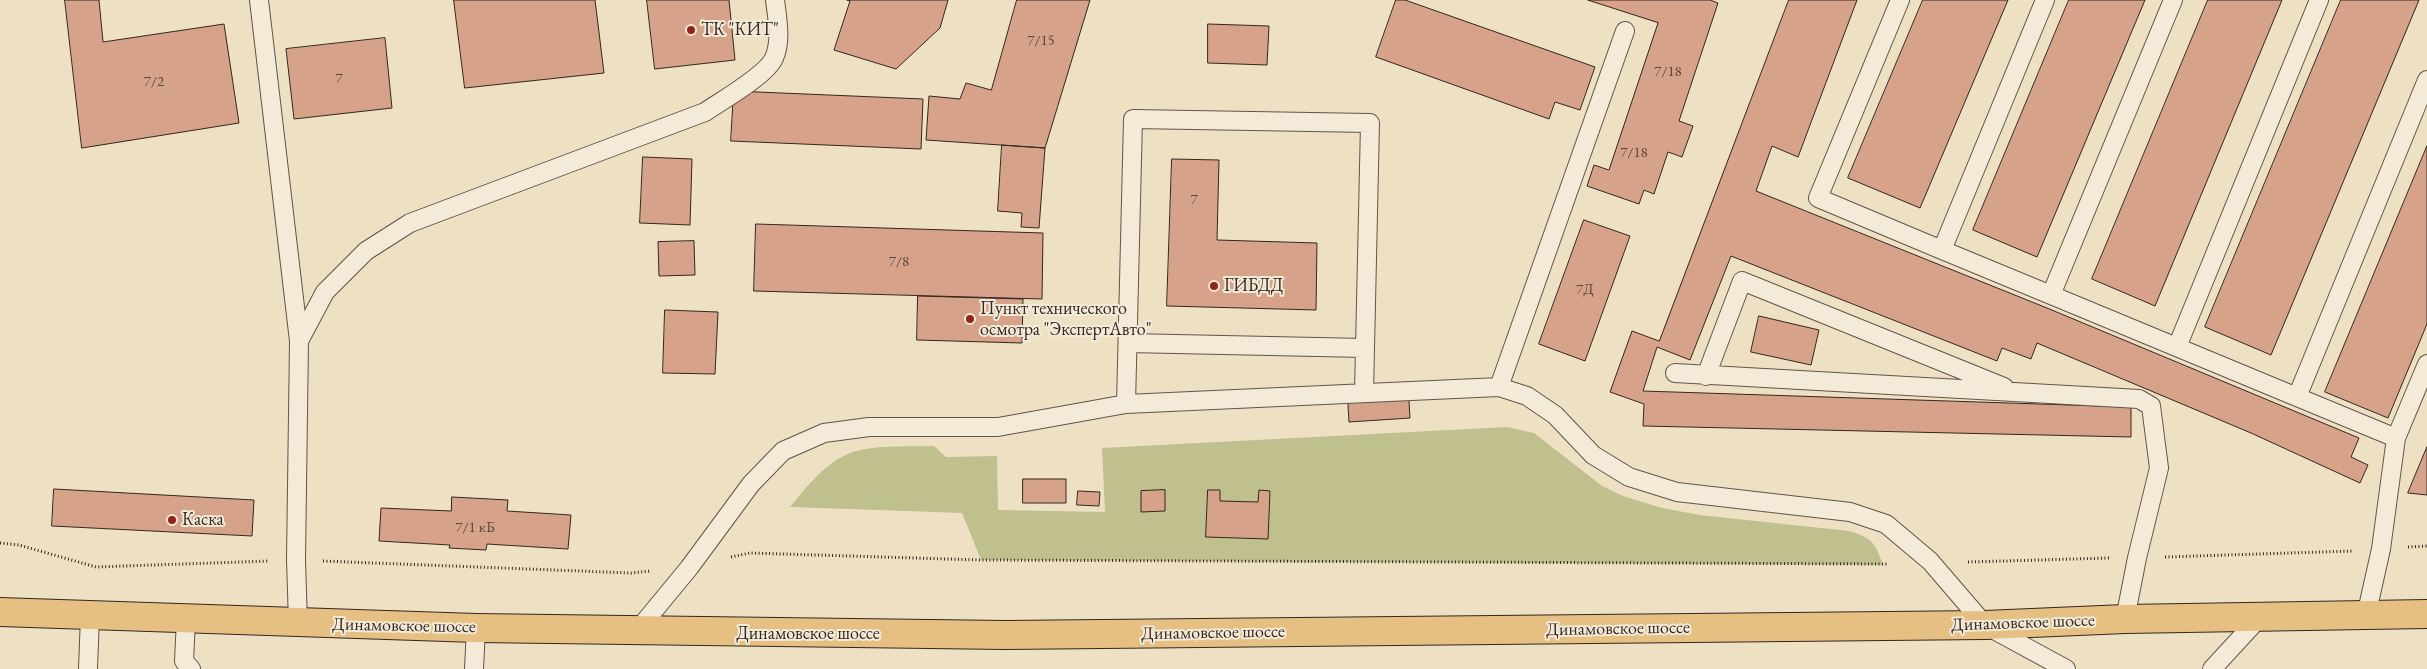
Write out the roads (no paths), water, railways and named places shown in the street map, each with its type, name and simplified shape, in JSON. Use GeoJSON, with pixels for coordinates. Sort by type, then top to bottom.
{"type":"FeatureCollection","features":[{"type":"Feature","properties":{"kind":"main road","name":"Динамовское шоссе"},"geometry":{"type":"LineString","coordinates":[[0,612],[186,620],[476,628],[1014,635],[1985,625],[2125,619],[2427,614]]}},
{"type":"Feature","properties":{"kind":"lane"},"geometry":{"type":"LineString","coordinates":[[259,0],[299,340],[296,560],[298,623]]}},
{"type":"Feature","properties":{"kind":"lane"},"geometry":{"type":"LineString","coordinates":[[299,340],[325,292],[366,251],[410,223],[705,112],[749,84],[774,58],[778,27],[774,0]]}},
{"type":"Feature","properties":{"kind":"lane"},"geometry":{"type":"LineString","coordinates":[[1900,0],[1818,198],[2396,438]]}},
{"type":"Feature","properties":{"kind":"lane"},"geometry":{"type":"LineString","coordinates":[[1942,250],[2045,0]]}},
{"type":"Feature","properties":{"kind":"lane"},"geometry":{"type":"LineString","coordinates":[[2051,295],[2173,0]]}},
{"type":"Feature","properties":{"kind":"lane"},"geometry":{"type":"LineString","coordinates":[[2177,347],[2320,0]]}},
{"type":"Feature","properties":{"kind":"lane"},"geometry":{"type":"LineString","coordinates":[[1499,387],[1625,31]]}},
{"type":"Feature","properties":{"kind":"lane"},"geometry":{"type":"LineString","coordinates":[[2297,397],[2427,80]]}},
{"type":"Feature","properties":{"kind":"lane"},"geometry":{"type":"LineString","coordinates":[[1126,404],[1132,118],[1370,123],[1364,393]]}},
{"type":"Feature","properties":{"kind":"lane"},"geometry":{"type":"LineString","coordinates":[[1706,376],[1742,281],[2016,392]]}},
{"type":"Feature","properties":{"kind":"lane"},"geometry":{"type":"LineString","coordinates":[[1128,343],[1366,348]]}},
{"type":"Feature","properties":{"kind":"lane"},"geometry":{"type":"LineString","coordinates":[[2366,616],[2381,549],[2396,438],[2427,364]]}},
{"type":"Feature","properties":{"kind":"lane"},"geometry":{"type":"LineString","coordinates":[[1675,373],[2139,399],[2151,406],[2159,468],[2137,558],[2125,619]]}},
{"type":"Feature","properties":{"kind":"lane"},"geometry":{"type":"LineString","coordinates":[[638,631],[689,568],[751,484],[783,451],[824,433],[869,427],[998,427],[1126,404],[1499,387],[1526,396],[1548,410],[1593,455],[1629,476],[1677,492],[1850,512],[1886,524],[1930,561],[1985,625],[2066,669]]}},
{"type":"Feature","properties":{"kind":"lane"},"geometry":{"type":"LineString","coordinates":[[88,669],[90,616]]}},
{"type":"Feature","properties":{"kind":"lane"},"geometry":{"type":"LineString","coordinates":[[2212,669],[2260,617]]}},
{"type":"Feature","properties":{"kind":"lane"},"geometry":{"type":"LineString","coordinates":[[186,620],[184,661],[190,669]]}},
{"type":"Feature","properties":{"kind":"lane"},"geometry":{"type":"LineString","coordinates":[[474,669],[476,628]]}},
{"type":"Feature","properties":{"kind":"place","name":"ТК \"КИТ\""},"geometry":{"type":"Point","coordinates":[691,30]}},
{"type":"Feature","properties":{"kind":"place","name":"ГИБДД"},"geometry":{"type":"Point","coordinates":[1214,286]}},
{"type":"Feature","properties":{"kind":"place","name":"Пункт технического осмотра \"ЭкспертАвто\""},"geometry":{"type":"Point","coordinates":[970,319]}},
{"type":"Feature","properties":{"kind":"place","name":"Каска"},"geometry":{"type":"Point","coordinates":[172,520]}}]}
